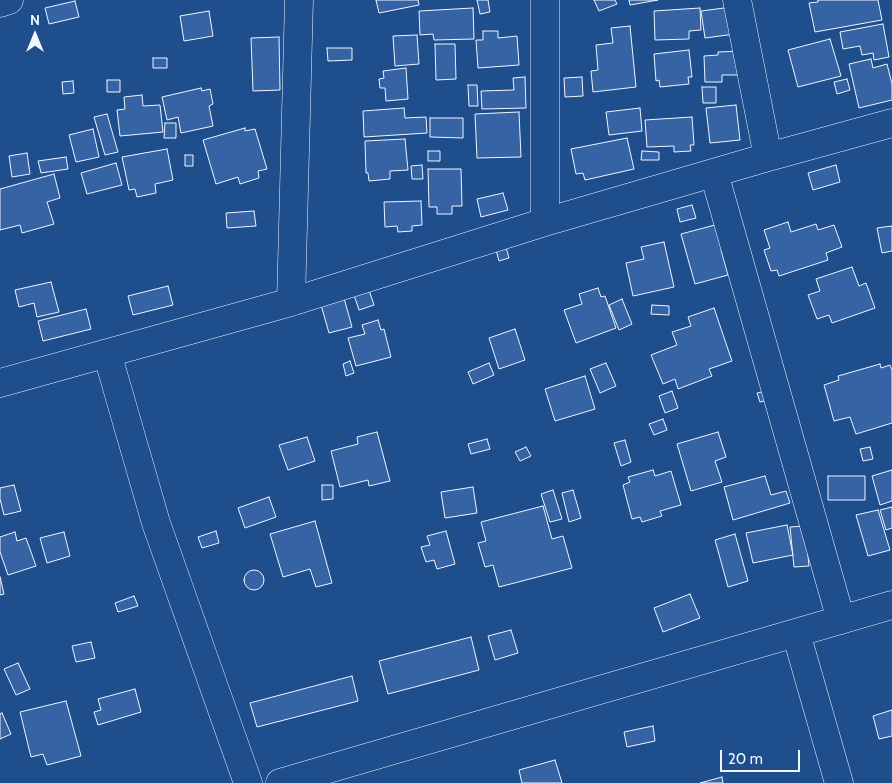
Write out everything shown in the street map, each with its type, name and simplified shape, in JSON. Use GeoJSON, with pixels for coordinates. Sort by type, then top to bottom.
{"type":"FeatureCollection","features":[{"type":"Feature","properties":{"kind":"street"},"geometry":{"type":"LineString","coordinates":[[0,3],[9,0]]}},
{"type":"Feature","properties":{"kind":"street"},"geometry":{"type":"LineString","coordinates":[[291,302],[299,0]]}},
{"type":"Feature","properties":{"kind":"street"},"geometry":{"type":"LineString","coordinates":[[545,0],[545,222]]}},
{"type":"Feature","properties":{"kind":"street"},"geometry":{"type":"LineString","coordinates":[[737,0],[768,157]]}},
{"type":"Feature","properties":{"kind":"street"},"geometry":{"type":"LineString","coordinates":[[0,383],[291,302],[545,222],[892,123]]}},
{"type":"Feature","properties":{"kind":"street"},"geometry":{"type":"LineString","coordinates":[[714,173],[841,620]]}},
{"type":"Feature","properties":{"kind":"street"},"geometry":{"type":"LineString","coordinates":[[107,353],[156,523],[248,783]]}},
{"type":"Feature","properties":{"kind":"street"},"geometry":{"type":"LineString","coordinates":[[280,783],[892,605]]}},
{"type":"Feature","properties":{"kind":"street"},"geometry":{"type":"LineString","coordinates":[[796,633],[839,783]]}},
{"type":"Feature","properties":{"kind":"building"},"geometry":{"type":"Polygon","coordinates":[[[376,0],[418,0],[419,5],[379,13],[376,0]]]}},
{"type":"Feature","properties":{"kind":"building"},"geometry":{"type":"Polygon","coordinates":[[[477,0],[488,0],[490,12],[480,14],[477,0]]]}},
{"type":"Feature","properties":{"kind":"building"},"geometry":{"type":"Polygon","coordinates":[[[594,0],[615,0],[617,4],[599,11],[594,0]]]}},
{"type":"Feature","properties":{"kind":"building"},"geometry":{"type":"Polygon","coordinates":[[[629,0],[658,0],[630,5],[629,0]]]}},
{"type":"Feature","properties":{"kind":"building"},"geometry":{"type":"Polygon","coordinates":[[[818,0],[878,0],[882,20],[815,32],[809,3],[818,2],[818,0]]]}},
{"type":"Feature","properties":{"kind":"building"},"geometry":{"type":"Polygon","coordinates":[[[75,1],[79,17],[49,24],[45,8],[75,1]]]}},
{"type":"Feature","properties":{"kind":"building"},"geometry":{"type":"Polygon","coordinates":[[[732,7],[735,34],[705,38],[701,11],[732,7]]]}},
{"type":"Feature","properties":{"kind":"building"},"geometry":{"type":"Polygon","coordinates":[[[473,8],[474,39],[434,40],[433,34],[420,35],[419,11],[473,8]]]}},
{"type":"Feature","properties":{"kind":"building"},"geometry":{"type":"Polygon","coordinates":[[[700,8],[701,30],[689,31],[689,39],[655,40],[654,11],[700,8]]]}},
{"type":"Feature","properties":{"kind":"building"},"geometry":{"type":"Polygon","coordinates":[[[209,11],[213,36],[184,41],[180,16],[209,11]]]}},
{"type":"Feature","properties":{"kind":"building"},"geometry":{"type":"Polygon","coordinates":[[[883,24],[889,57],[874,60],[873,53],[862,55],[860,46],[843,49],[840,32],[883,24]]]}},
{"type":"Feature","properties":{"kind":"building"},"geometry":{"type":"Polygon","coordinates":[[[630,26],[636,87],[593,92],[591,71],[598,70],[596,45],[613,43],[611,28],[630,26]]]}},
{"type":"Feature","properties":{"kind":"building"},"geometry":{"type":"Polygon","coordinates":[[[483,31],[498,31],[498,38],[517,36],[519,65],[478,68],[476,40],[483,40],[483,31]]]}},
{"type":"Feature","properties":{"kind":"building"},"geometry":{"type":"Polygon","coordinates":[[[417,35],[419,64],[395,66],[393,36],[417,35]]]}},
{"type":"Feature","properties":{"kind":"building"},"geometry":{"type":"Polygon","coordinates":[[[279,37],[280,90],[253,91],[251,38],[279,37]]]}},
{"type":"Feature","properties":{"kind":"building"},"geometry":{"type":"Polygon","coordinates":[[[830,39],[841,76],[798,87],[788,50],[830,39]]]}},
{"type":"Feature","properties":{"kind":"building"},"geometry":{"type":"Polygon","coordinates":[[[435,44],[455,44],[456,79],[436,80],[435,44]]]}},
{"type":"Feature","properties":{"kind":"building"},"geometry":{"type":"Polygon","coordinates":[[[327,48],[352,48],[352,60],[328,61],[327,48]]]}},
{"type":"Feature","properties":{"kind":"building"},"geometry":{"type":"Polygon","coordinates":[[[689,50],[692,77],[688,77],[689,84],[660,87],[659,80],[656,81],[654,54],[689,50]]]}},
{"type":"Feature","properties":{"kind":"building"},"geometry":{"type":"Polygon","coordinates":[[[742,51],[743,75],[722,75],[722,82],[705,82],[704,56],[718,55],[718,52],[742,51]]]}},
{"type":"Feature","properties":{"kind":"building"},"geometry":{"type":"Polygon","coordinates":[[[153,58],[167,58],[167,68],[153,68],[153,58]]]}},
{"type":"Feature","properties":{"kind":"building"},"geometry":{"type":"Polygon","coordinates":[[[871,59],[873,68],[887,64],[892,84],[892,100],[859,108],[849,64],[871,59]]]}},
{"type":"Feature","properties":{"kind":"building"},"geometry":{"type":"Polygon","coordinates":[[[406,68],[408,99],[386,101],[385,88],[380,88],[379,79],[384,78],[383,71],[406,68]]]}},
{"type":"Feature","properties":{"kind":"building"},"geometry":{"type":"Polygon","coordinates":[[[525,77],[526,108],[482,109],[481,91],[514,90],[513,78],[525,77]]]}},
{"type":"Feature","properties":{"kind":"building"},"geometry":{"type":"Polygon","coordinates":[[[582,77],[583,96],[565,97],[564,78],[582,77]]]}},
{"type":"Feature","properties":{"kind":"building"},"geometry":{"type":"Polygon","coordinates":[[[847,79],[850,90],[837,94],[834,82],[847,79]]]}},
{"type":"Feature","properties":{"kind":"building"},"geometry":{"type":"Polygon","coordinates":[[[107,80],[120,80],[120,92],[107,92],[107,80]]]}},
{"type":"Feature","properties":{"kind":"building"},"geometry":{"type":"Polygon","coordinates":[[[73,81],[74,93],[63,94],[62,82],[73,81]]]}},
{"type":"Feature","properties":{"kind":"building"},"geometry":{"type":"Polygon","coordinates":[[[468,85],[477,85],[478,106],[469,106],[468,85]]]}},
{"type":"Feature","properties":{"kind":"building"},"geometry":{"type":"Polygon","coordinates":[[[702,87],[716,87],[716,103],[703,103],[702,87]]]}},
{"type":"Feature","properties":{"kind":"building"},"geometry":{"type":"Polygon","coordinates":[[[201,88],[202,91],[210,89],[213,104],[209,106],[213,126],[181,133],[178,117],[167,120],[162,97],[201,88]]]}},
{"type":"Feature","properties":{"kind":"building"},"geometry":{"type":"Polygon","coordinates":[[[142,95],[143,106],[160,105],[163,132],[120,136],[117,110],[125,109],[124,97],[142,95]]]}},
{"type":"Feature","properties":{"kind":"building"},"geometry":{"type":"Polygon","coordinates":[[[736,105],[740,140],[710,143],[706,108],[736,105]]]}},
{"type":"Feature","properties":{"kind":"building"},"geometry":{"type":"Polygon","coordinates":[[[404,108],[405,118],[426,117],[427,133],[364,137],[363,111],[404,108]]]}},
{"type":"Feature","properties":{"kind":"building"},"geometry":{"type":"Polygon","coordinates":[[[640,108],[642,131],[609,135],[606,112],[640,108]]]}},
{"type":"Feature","properties":{"kind":"building"},"geometry":{"type":"Polygon","coordinates":[[[519,112],[521,157],[477,158],[475,114],[519,112]]]}},
{"type":"Feature","properties":{"kind":"building"},"geometry":{"type":"Polygon","coordinates":[[[107,114],[118,152],[105,155],[94,117],[107,114]]]}},
{"type":"Feature","properties":{"kind":"building"},"geometry":{"type":"Polygon","coordinates":[[[692,117],[694,145],[690,145],[691,151],[674,152],[674,146],[647,147],[645,120],[692,117]]]}},
{"type":"Feature","properties":{"kind":"building"},"geometry":{"type":"Polygon","coordinates":[[[430,118],[463,118],[463,138],[430,137],[430,118]]]}},
{"type":"Feature","properties":{"kind":"building"},"geometry":{"type":"Polygon","coordinates":[[[165,123],[176,123],[176,138],[164,138],[165,123]]]}},
{"type":"Feature","properties":{"kind":"building"},"geometry":{"type":"Polygon","coordinates":[[[245,128],[245,131],[255,129],[267,169],[258,171],[259,178],[240,184],[238,177],[216,184],[203,140],[245,128]]]}},
{"type":"Feature","properties":{"kind":"building"},"geometry":{"type":"Polygon","coordinates":[[[93,129],[99,157],[76,162],[69,135],[93,129]]]}},
{"type":"Feature","properties":{"kind":"building"},"geometry":{"type":"Polygon","coordinates":[[[627,138],[634,169],[585,180],[583,173],[576,174],[571,149],[627,138]]]}},
{"type":"Feature","properties":{"kind":"building"},"geometry":{"type":"Polygon","coordinates":[[[405,139],[408,170],[390,171],[390,179],[369,181],[368,173],[366,173],[365,141],[405,139]]]}},
{"type":"Feature","properties":{"kind":"building"},"geometry":{"type":"Polygon","coordinates":[[[167,149],[173,180],[155,184],[156,193],[137,197],[135,189],[129,190],[122,157],[167,149]]]}},
{"type":"Feature","properties":{"kind":"building"},"geometry":{"type":"Polygon","coordinates":[[[428,151],[440,151],[440,161],[428,161],[428,151]]]}},
{"type":"Feature","properties":{"kind":"building"},"geometry":{"type":"Polygon","coordinates":[[[642,151],[659,152],[659,160],[641,160],[642,151]]]}},
{"type":"Feature","properties":{"kind":"building"},"geometry":{"type":"Polygon","coordinates":[[[27,153],[30,174],[12,177],[9,156],[27,153]]]}},
{"type":"Feature","properties":{"kind":"building"},"geometry":{"type":"Polygon","coordinates":[[[185,155],[193,155],[193,166],[185,166],[185,155]]]}},
{"type":"Feature","properties":{"kind":"building"},"geometry":{"type":"Polygon","coordinates":[[[66,157],[68,169],[41,173],[38,161],[66,157]]]}},
{"type":"Feature","properties":{"kind":"building"},"geometry":{"type":"Polygon","coordinates":[[[116,163],[122,185],[87,194],[81,173],[116,163]]]}},
{"type":"Feature","properties":{"kind":"building"},"geometry":{"type":"Polygon","coordinates":[[[422,165],[423,179],[412,179],[411,166],[422,165]]]}},
{"type":"Feature","properties":{"kind":"building"},"geometry":{"type":"Polygon","coordinates":[[[836,165],[840,182],[813,190],[808,173],[836,165]]]}},
{"type":"Feature","properties":{"kind":"building"},"geometry":{"type":"Polygon","coordinates":[[[428,169],[461,169],[462,206],[452,206],[452,214],[437,214],[437,207],[429,207],[428,169]]]}},
{"type":"Feature","properties":{"kind":"building"},"geometry":{"type":"Polygon","coordinates":[[[54,174],[60,198],[47,202],[54,224],[22,233],[20,225],[0,230],[0,189],[54,174]]]}},
{"type":"Feature","properties":{"kind":"building"},"geometry":{"type":"Polygon","coordinates":[[[503,193],[508,210],[481,217],[477,199],[503,193]]]}},
{"type":"Feature","properties":{"kind":"building"},"geometry":{"type":"Polygon","coordinates":[[[421,201],[422,225],[412,226],[412,231],[398,232],[397,226],[385,227],[384,202],[421,201]]]}},
{"type":"Feature","properties":{"kind":"building"},"geometry":{"type":"Polygon","coordinates":[[[692,205],[696,218],[680,222],[677,209],[692,205]]]}},
{"type":"Feature","properties":{"kind":"building"},"geometry":{"type":"Polygon","coordinates":[[[254,211],[256,226],[227,228],[226,213],[254,211]]]}},
{"type":"Feature","properties":{"kind":"building"},"geometry":{"type":"Polygon","coordinates":[[[788,222],[791,232],[816,224],[818,230],[834,225],[842,247],[826,253],[828,260],[779,276],[777,270],[771,271],[764,250],[770,248],[764,230],[788,222]]]}},
{"type":"Feature","properties":{"kind":"building"},"geometry":{"type":"Polygon","coordinates":[[[715,225],[716,230],[722,228],[727,249],[721,250],[728,275],[695,284],[681,234],[715,225]]]}},
{"type":"Feature","properties":{"kind":"building"},"geometry":{"type":"Polygon","coordinates":[[[892,226],[892,251],[882,253],[877,228],[892,226]]]}},
{"type":"Feature","properties":{"kind":"building"},"geometry":{"type":"Polygon","coordinates":[[[664,242],[674,287],[633,296],[626,263],[644,259],[641,247],[664,242]]]}},
{"type":"Feature","properties":{"kind":"building"},"geometry":{"type":"Polygon","coordinates":[[[506,247],[509,258],[499,261],[496,250],[506,247]]]}},
{"type":"Feature","properties":{"kind":"building"},"geometry":{"type":"Polygon","coordinates":[[[852,267],[859,286],[866,283],[875,308],[832,323],[829,315],[817,319],[808,295],[820,291],[816,279],[852,267]]]}},
{"type":"Feature","properties":{"kind":"building"},"geometry":{"type":"Polygon","coordinates":[[[51,282],[59,312],[37,317],[34,303],[19,307],[15,290],[51,282]]]}},
{"type":"Feature","properties":{"kind":"building"},"geometry":{"type":"Polygon","coordinates":[[[168,286],[173,305],[133,315],[128,296],[168,286]]]}},
{"type":"Feature","properties":{"kind":"building"},"geometry":{"type":"Polygon","coordinates":[[[598,288],[601,297],[605,296],[616,328],[576,343],[564,310],[582,304],[579,294],[598,288]]]}},
{"type":"Feature","properties":{"kind":"building"},"geometry":{"type":"Polygon","coordinates":[[[369,290],[374,305],[359,310],[354,295],[369,290]]]}},
{"type":"Feature","properties":{"kind":"building"},"geometry":{"type":"Polygon","coordinates":[[[344,298],[352,327],[329,333],[321,305],[344,298]]]}},
{"type":"Feature","properties":{"kind":"building"},"geometry":{"type":"Polygon","coordinates":[[[622,299],[632,324],[619,330],[609,305],[622,299]]]}},
{"type":"Feature","properties":{"kind":"building"},"geometry":{"type":"Polygon","coordinates":[[[652,305],[669,306],[669,315],[651,314],[652,305]]]}},
{"type":"Feature","properties":{"kind":"building"},"geometry":{"type":"Polygon","coordinates":[[[714,308],[732,361],[709,369],[712,376],[678,389],[675,379],[663,384],[651,355],[677,345],[672,332],[691,326],[688,317],[714,308]]]}},
{"type":"Feature","properties":{"kind":"building"},"geometry":{"type":"Polygon","coordinates":[[[86,309],[91,329],[43,341],[38,321],[86,309]]]}},
{"type":"Feature","properties":{"kind":"building"},"geometry":{"type":"Polygon","coordinates":[[[378,320],[381,330],[384,329],[391,357],[356,366],[348,338],[365,334],[362,325],[378,320]]]}},
{"type":"Feature","properties":{"kind":"building"},"geometry":{"type":"Polygon","coordinates":[[[515,329],[525,360],[499,369],[489,338],[515,329]]]}},
{"type":"Feature","properties":{"kind":"building"},"geometry":{"type":"Polygon","coordinates":[[[350,361],[354,373],[346,376],[343,364],[350,361]]]}},
{"type":"Feature","properties":{"kind":"building"},"geometry":{"type":"Polygon","coordinates":[[[489,363],[494,375],[473,384],[468,372],[489,363]]]}},
{"type":"Feature","properties":{"kind":"building"},"geometry":{"type":"Polygon","coordinates":[[[606,363],[616,386],[600,393],[590,369],[606,363]]]}},
{"type":"Feature","properties":{"kind":"building"},"geometry":{"type":"Polygon","coordinates":[[[880,364],[881,368],[890,365],[892,370],[892,423],[856,434],[850,417],[834,421],[824,385],[839,380],[838,376],[880,364]]]}},
{"type":"Feature","properties":{"kind":"building"},"geometry":{"type":"Polygon","coordinates":[[[585,376],[595,409],[555,421],[545,389],[585,376]]]}},
{"type":"Feature","properties":{"kind":"building"},"geometry":{"type":"Polygon","coordinates":[[[672,391],[678,408],[665,413],[659,396],[672,391]]]}},
{"type":"Feature","properties":{"kind":"building"},"geometry":{"type":"Polygon","coordinates":[[[766,391],[769,400],[760,402],[757,393],[766,391]]]}},
{"type":"Feature","properties":{"kind":"building"},"geometry":{"type":"Polygon","coordinates":[[[663,419],[667,430],[654,435],[649,424],[663,419]]]}},
{"type":"Feature","properties":{"kind":"building"},"geometry":{"type":"Polygon","coordinates":[[[377,432],[390,481],[369,486],[368,480],[340,487],[331,451],[358,444],[357,437],[377,432]]]}},
{"type":"Feature","properties":{"kind":"building"},"geometry":{"type":"Polygon","coordinates":[[[718,432],[726,457],[715,461],[722,482],[691,491],[677,444],[718,432]]]}},
{"type":"Feature","properties":{"kind":"building"},"geometry":{"type":"Polygon","coordinates":[[[307,437],[315,461],[288,470],[279,445],[307,437]]]}},
{"type":"Feature","properties":{"kind":"building"},"geometry":{"type":"Polygon","coordinates":[[[487,439],[490,449],[471,454],[468,444],[487,439]]]}},
{"type":"Feature","properties":{"kind":"building"},"geometry":{"type":"Polygon","coordinates":[[[625,440],[631,462],[621,466],[614,443],[625,440]]]}},
{"type":"Feature","properties":{"kind":"building"},"geometry":{"type":"Polygon","coordinates":[[[526,447],[531,456],[520,461],[515,452],[526,447]]]}},
{"type":"Feature","properties":{"kind":"building"},"geometry":{"type":"Polygon","coordinates":[[[870,447],[873,459],[863,461],[860,449],[870,447]]]}},
{"type":"Feature","properties":{"kind":"building"},"geometry":{"type":"Polygon","coordinates":[[[653,470],[655,476],[671,471],[681,505],[660,511],[662,516],[642,522],[640,517],[632,519],[623,485],[630,482],[628,477],[653,470]]]}},
{"type":"Feature","properties":{"kind":"building"},"geometry":{"type":"Polygon","coordinates":[[[892,470],[892,501],[880,505],[872,476],[892,470]]]}},
{"type":"Feature","properties":{"kind":"building"},"geometry":{"type":"Polygon","coordinates":[[[765,476],[771,495],[786,491],[790,503],[733,520],[724,487],[765,476]]]}},
{"type":"Feature","properties":{"kind":"building"},"geometry":{"type":"Polygon","coordinates":[[[828,476],[865,476],[865,500],[828,500],[828,476]]]}},
{"type":"Feature","properties":{"kind":"building"},"geometry":{"type":"Polygon","coordinates":[[[14,485],[21,511],[4,515],[0,499],[0,488],[14,485]]]}},
{"type":"Feature","properties":{"kind":"building"},"geometry":{"type":"Polygon","coordinates":[[[322,485],[333,485],[333,499],[322,500],[322,485]]]}},
{"type":"Feature","properties":{"kind":"building"},"geometry":{"type":"Polygon","coordinates":[[[473,487],[477,513],[445,518],[441,492],[473,487]]]}},
{"type":"Feature","properties":{"kind":"building"},"geometry":{"type":"Polygon","coordinates":[[[553,490],[562,519],[550,522],[541,494],[553,490]]]}},
{"type":"Feature","properties":{"kind":"building"},"geometry":{"type":"Polygon","coordinates":[[[573,490],[581,518],[569,522],[562,493],[573,490]]]}},
{"type":"Feature","properties":{"kind":"building"},"geometry":{"type":"Polygon","coordinates":[[[269,497],[276,517],[245,528],[238,508],[269,497]]]}},
{"type":"Feature","properties":{"kind":"building"},"geometry":{"type":"Polygon","coordinates":[[[543,506],[552,539],[563,536],[572,568],[499,587],[493,565],[485,567],[478,543],[486,541],[481,522],[543,506]]]}},
{"type":"Feature","properties":{"kind":"building"},"geometry":{"type":"Polygon","coordinates":[[[892,507],[892,528],[886,530],[880,510],[892,507]]]}},
{"type":"Feature","properties":{"kind":"building"},"geometry":{"type":"Polygon","coordinates":[[[878,510],[890,550],[868,556],[856,515],[878,510]]]}},
{"type":"Feature","properties":{"kind":"building"},"geometry":{"type":"Polygon","coordinates":[[[315,521],[332,583],[316,587],[310,569],[283,577],[270,534],[315,521]]]}},
{"type":"Feature","properties":{"kind":"building"},"geometry":{"type":"Polygon","coordinates":[[[787,525],[793,555],[753,563],[746,533],[787,525]]]}},
{"type":"Feature","properties":{"kind":"building"},"geometry":{"type":"Polygon","coordinates":[[[805,526],[809,566],[794,567],[790,527],[805,526]]]}},
{"type":"Feature","properties":{"kind":"building"},"geometry":{"type":"Polygon","coordinates":[[[216,531],[219,543],[202,548],[198,537],[216,531]]]}},
{"type":"Feature","properties":{"kind":"building"},"geometry":{"type":"Polygon","coordinates":[[[446,531],[455,564],[437,569],[434,560],[426,562],[421,547],[430,545],[427,536],[446,531]]]}},
{"type":"Feature","properties":{"kind":"building"},"geometry":{"type":"Polygon","coordinates":[[[15,532],[17,541],[26,538],[36,566],[8,575],[0,552],[0,537],[15,532]]]}},
{"type":"Feature","properties":{"kind":"building"},"geometry":{"type":"Polygon","coordinates":[[[64,532],[70,556],[47,563],[40,538],[64,532]]]}},
{"type":"Feature","properties":{"kind":"building"},"geometry":{"type":"Polygon","coordinates":[[[735,534],[748,581],[728,587],[715,540],[735,534]]]}},
{"type":"Feature","properties":{"kind":"building"},"geometry":{"type":"Polygon","coordinates":[[[254,570],[261,573],[264,580],[261,587],[254,590],[247,587],[244,580],[247,573],[254,570]]]}},
{"type":"Feature","properties":{"kind":"building"},"geometry":{"type":"Polygon","coordinates":[[[0,577],[4,594],[0,595],[0,577]]]}},
{"type":"Feature","properties":{"kind":"building"},"geometry":{"type":"Polygon","coordinates":[[[690,594],[700,618],[663,632],[654,608],[690,594]]]}},
{"type":"Feature","properties":{"kind":"building"},"geometry":{"type":"Polygon","coordinates":[[[134,596],[138,606],[118,612],[115,603],[134,596]]]}},
{"type":"Feature","properties":{"kind":"building"},"geometry":{"type":"Polygon","coordinates":[[[511,630],[518,653],[495,660],[488,636],[511,630]]]}},
{"type":"Feature","properties":{"kind":"building"},"geometry":{"type":"Polygon","coordinates":[[[471,637],[479,670],[388,694],[379,661],[471,637]]]}},
{"type":"Feature","properties":{"kind":"building"},"geometry":{"type":"Polygon","coordinates":[[[91,642],[95,658],[76,662],[72,646],[91,642]]]}},
{"type":"Feature","properties":{"kind":"building"},"geometry":{"type":"Polygon","coordinates":[[[18,663],[30,689],[16,695],[4,669],[18,663]]]}},
{"type":"Feature","properties":{"kind":"building"},"geometry":{"type":"Polygon","coordinates":[[[352,676],[358,701],[257,727],[250,703],[352,676]]]}},
{"type":"Feature","properties":{"kind":"building"},"geometry":{"type":"Polygon","coordinates":[[[135,689],[141,712],[98,725],[94,712],[101,710],[98,699],[135,689]]]}},
{"type":"Feature","properties":{"kind":"building"},"geometry":{"type":"Polygon","coordinates":[[[66,701],[81,756],[47,765],[43,754],[31,757],[20,712],[66,701]]]}},
{"type":"Feature","properties":{"kind":"building"},"geometry":{"type":"Polygon","coordinates":[[[892,710],[892,736],[879,739],[873,716],[892,710]]]}},
{"type":"Feature","properties":{"kind":"building"},"geometry":{"type":"Polygon","coordinates":[[[2,713],[11,734],[0,739],[0,714],[2,713]]]}},
{"type":"Feature","properties":{"kind":"building"},"geometry":{"type":"Polygon","coordinates":[[[653,726],[655,741],[627,747],[624,732],[653,726]]]}},
{"type":"Feature","properties":{"kind":"building"},"geometry":{"type":"Polygon","coordinates":[[[555,760],[562,783],[522,783],[519,770],[555,760]]]}},
{"type":"Feature","properties":{"kind":"building"},"geometry":{"type":"Polygon","coordinates":[[[722,777],[723,783],[700,783],[722,777]]]}}]}
